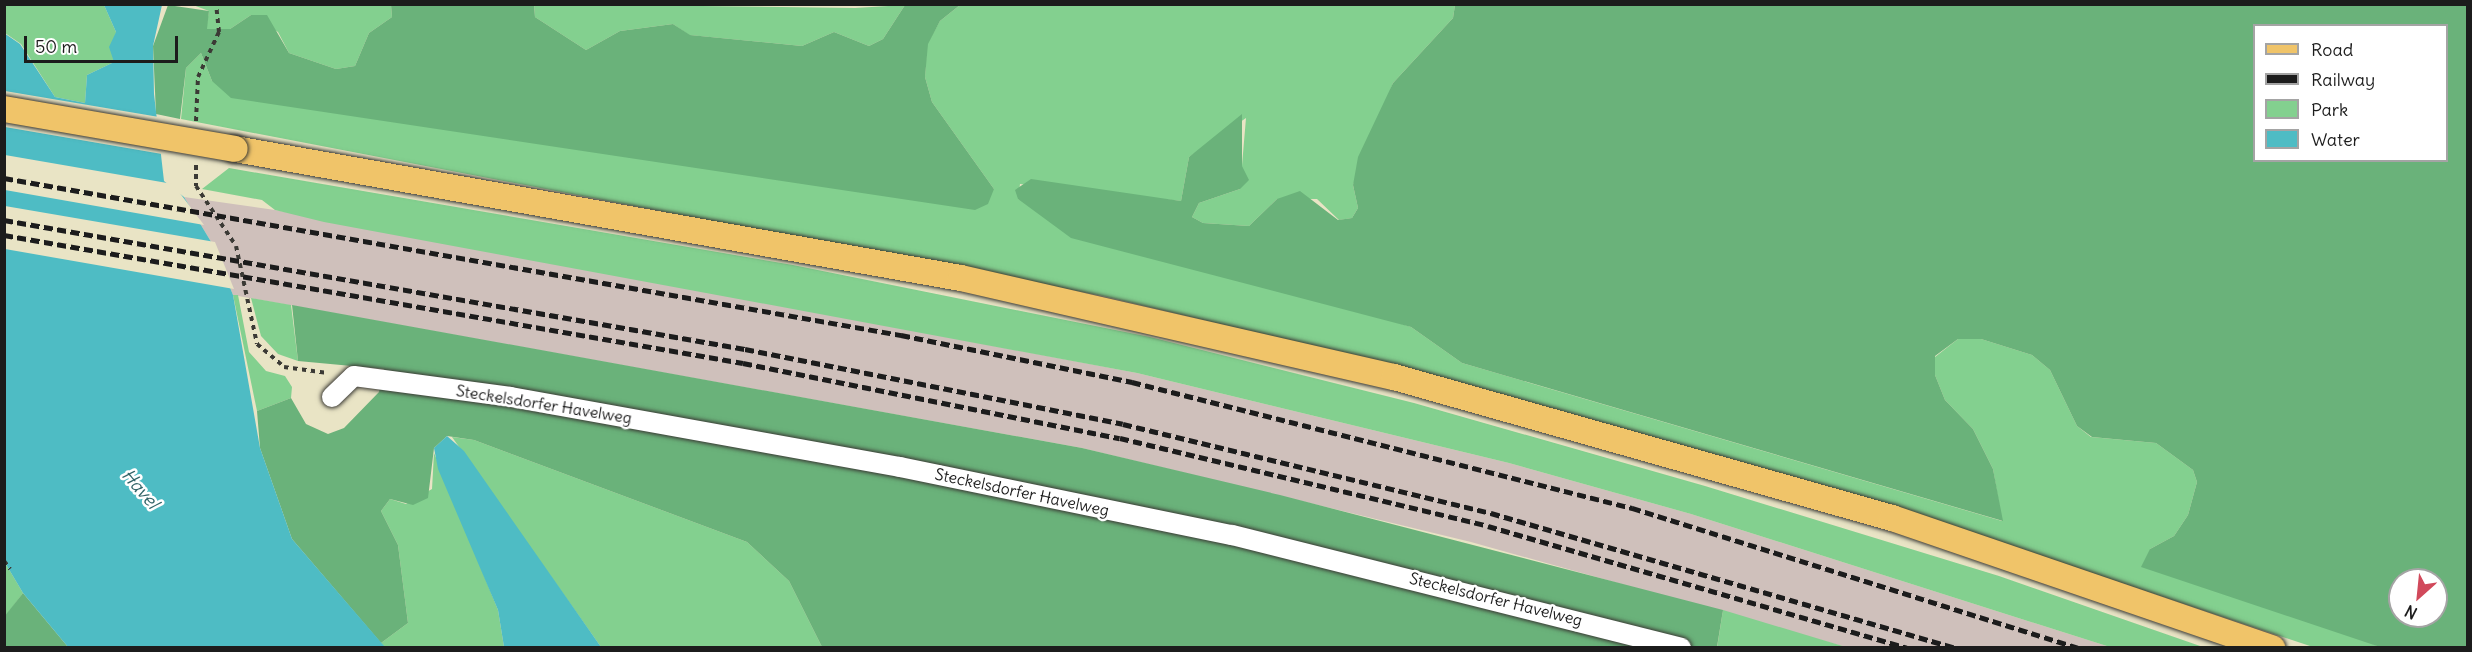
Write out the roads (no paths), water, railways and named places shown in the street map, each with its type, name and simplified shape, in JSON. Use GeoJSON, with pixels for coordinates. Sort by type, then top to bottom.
{"type":"FeatureCollection","features":[{"type":"Feature","properties":{"kind":"main road"},"geometry":{"type":"LineString","coordinates":[[4,109],[950,276],[1372,371],[1892,518],[2272,648]]}},
{"type":"Feature","properties":{"kind":"street","name":"Steckelsdorfer Havelweg"},"geometry":{"type":"LineString","coordinates":[[332,397],[354,376],[511,397],[993,485],[1470,591],[1681,648]]}},
{"type":"Feature","properties":{"kind":"water","name":"Havel"},"geometry":{"type":"Polygon","coordinates":[[[104,5],[162,5],[153,46],[154,94],[164,181],[184,197],[213,245],[233,295],[260,448],[292,539],[385,647],[68,647],[23,593],[4,561],[4,33],[20,44],[55,97],[85,103],[87,75],[114,62],[109,47],[116,32],[104,5]]]}},
{"type":"Feature","properties":{"kind":"water"},"geometry":{"type":"Polygon","coordinates":[[[447,436],[464,451],[601,647],[504,647],[498,610],[438,469],[434,448],[447,436]]]}},
{"type":"Feature","properties":{"kind":"railway"},"geometry":{"type":"LineString","coordinates":[[4,178],[901,335],[1132,382],[1632,508],[2078,648]]}},
{"type":"Feature","properties":{"kind":"railway"},"geometry":{"type":"LineString","coordinates":[[4,220],[745,349],[1123,424],[1491,513],[1955,648]]}},
{"type":"Feature","properties":{"kind":"railway"},"geometry":{"type":"LineString","coordinates":[[4,235],[743,363],[1120,438],[1488,526],[1907,648]]}}]}
